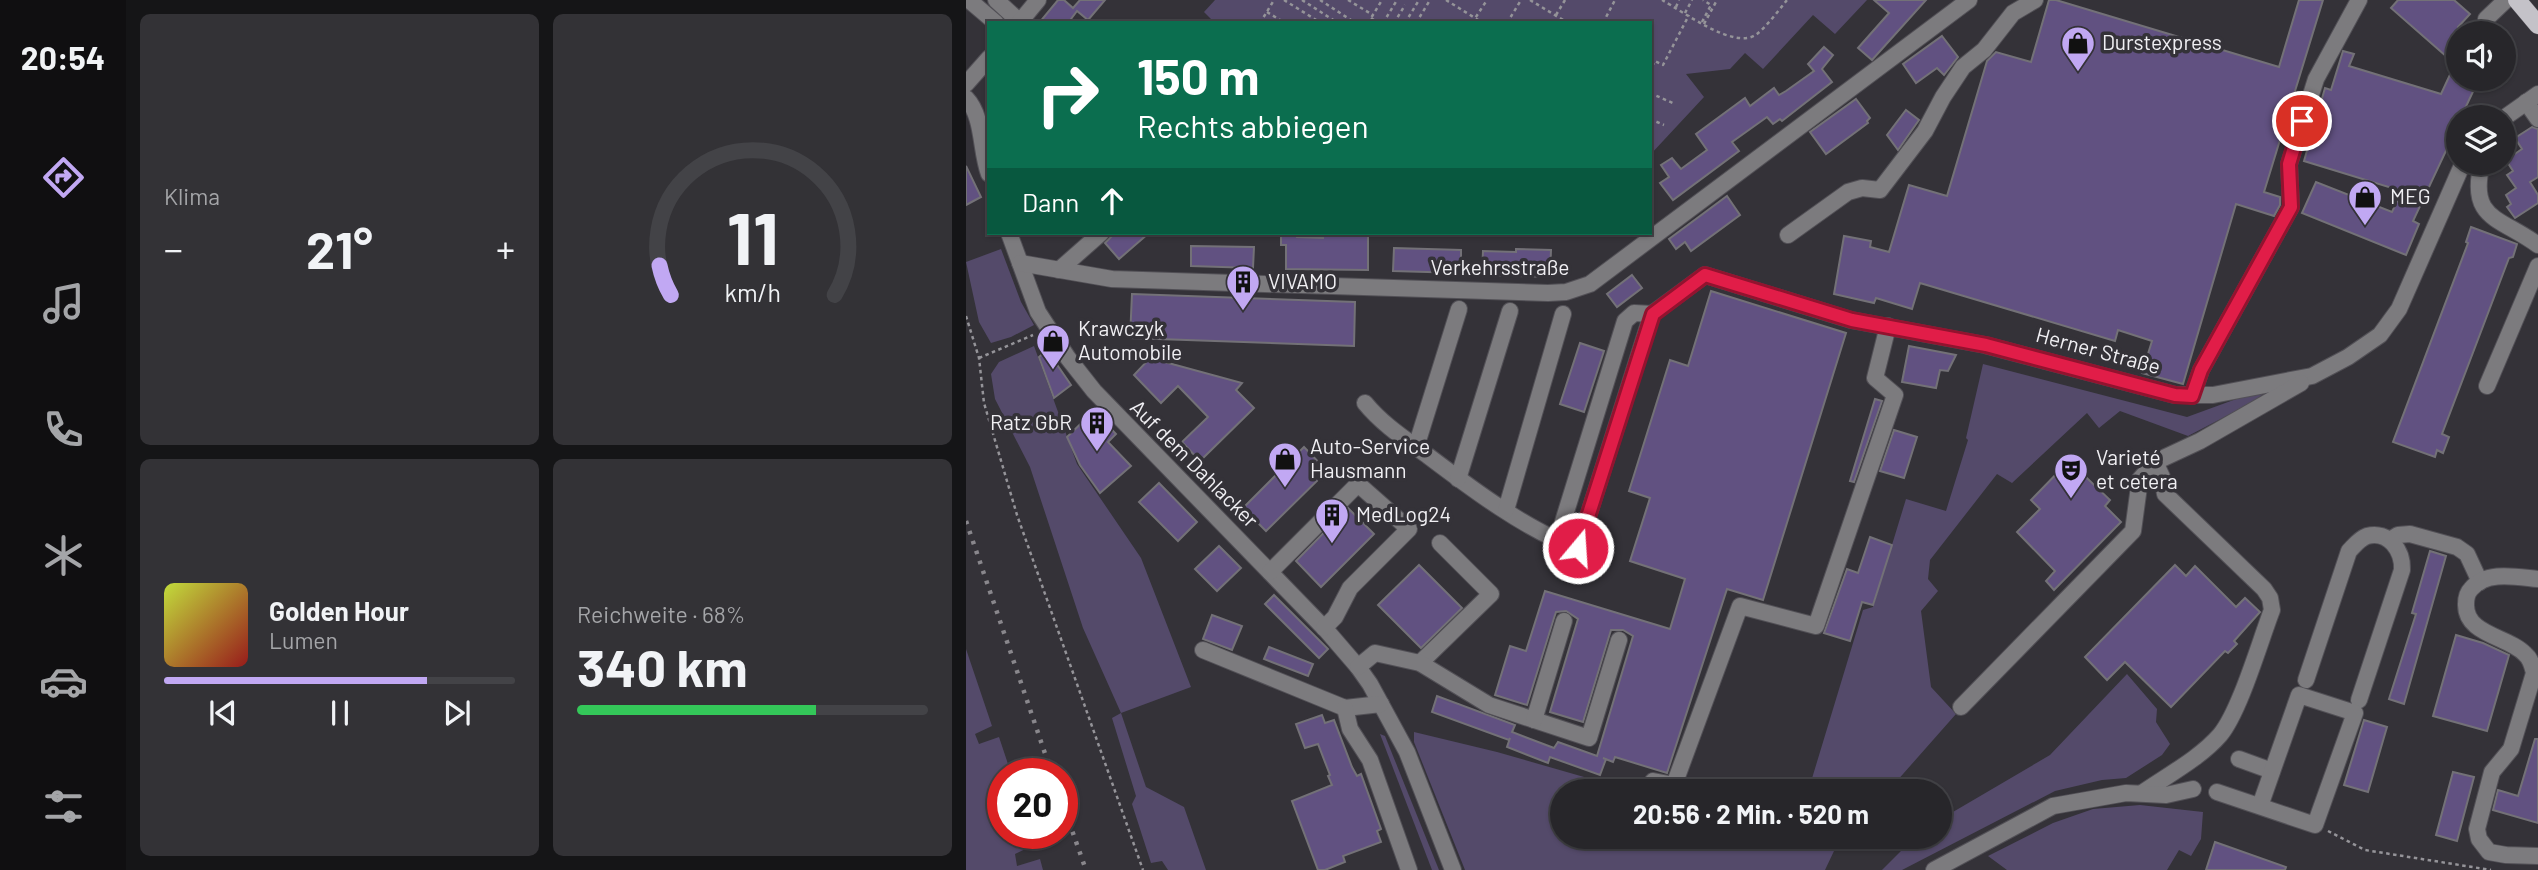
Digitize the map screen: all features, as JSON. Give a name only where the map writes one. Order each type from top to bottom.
[{"type":"main road","points":[[2517,0],[2538,25]]},
{"type":"street","points":[[969,0],[994,21]]},
{"type":"street","points":[[996,0],[1019,21]]},
{"type":"street","points":[[1021,21],[1038,0]]},
{"type":"street","name":"Verkehrsstraße","points":[[1020,263],[1112,279],[1548,293],[1579,289],[1590,284],[1969,0]]},
{"type":"street","points":[[1788,235],[1848,192],[1862,188],[1880,190],[1925,131],[1963,67],[1984,50],[2013,13],[2035,0]]},
{"type":"street","points":[[2192,396],[2201,370],[2291,207],[2289,164],[2316,79],[2359,0]]},
{"type":"street","points":[[2486,19],[2507,0]]},
{"type":"street","points":[[966,84],[987,60]]},
{"type":"street","points":[[966,98],[976,116],[987,168]]},
{"type":"street","points":[[2516,109],[2532,98],[2538,119]]},
{"type":"street","name":"Herner Straße","points":[[1653,314],[1705,275],[1852,320],[1986,345],[2175,395],[2192,396],[2312,376],[2370,344],[2390,322],[2399,309],[2458,175]]},
{"type":"street","points":[[2480,175],[2477,190],[2484,210],[2538,245]]},
{"type":"street","name":"Auf dem Dahlacker","points":[[1010,235],[1038,312],[1068,358],[1110,409],[1324,628],[1358,667],[1407,752],[1453,870]]},
{"type":"street","points":[[1059,270],[1099,235]]},
{"type":"street","points":[[2487,386],[2538,266]]},
{"type":"street","points":[[1416,447],[1459,309]]},
{"type":"street","points":[[1458,479],[1510,311]]},
{"type":"street","points":[[1365,403],[1378,419],[1458,479],[1557,541],[1578,548],[1653,314],[1634,313],[1625,321],[1557,541]]},
{"type":"street","points":[[1506,510],[1563,314]]},
{"type":"street","points":[[1676,779],[1740,607],[1816,626],[1895,395],[1875,378],[1888,326]]},
{"type":"street","points":[[1961,707],[2133,531],[2140,479],[2155,462],[2200,441],[2312,376]]},
{"type":"street","points":[[2142,793],[2222,733],[2243,689],[2272,610],[2270,598],[2264,589],[2165,494],[2162,477],[2155,462]]},
{"type":"street","points":[[1270,572],[1358,484],[1409,529],[1350,588],[1335,617],[1324,628]]},
{"type":"street","points":[[2390,540],[2398,535],[2410,534],[2457,547],[2467,554],[2480,582]]},
{"type":"street","points":[[2306,680],[2349,551],[2366,536],[2382,537],[2390,540],[2400,552],[2402,570],[2359,699]]},
{"type":"street","points":[[1420,663],[1491,594],[1440,542]]},
{"type":"street","points":[[2538,579],[2502,576],[2480,582],[2470,589],[2466,599],[2466,610],[2472,622],[2484,632],[2524,652],[2531,661],[2534,673],[2511,749],[2492,772],[2479,819],[2479,839],[2489,852],[2497,855],[2538,856]]},
{"type":"street","points":[[1534,720],[1563,621]]},
{"type":"street","points":[[1358,667],[1375,653],[1420,663],[1489,705],[1589,738],[1619,640]]},
{"type":"street","points":[[1203,650],[1345,708],[1381,704]]},
{"type":"street","points":[[2217,792],[2315,825],[2356,713],[2299,695],[2260,806]]},
{"type":"street","points":[[1345,708],[1350,729],[1370,760],[1409,870]]},
{"type":"street","points":[[2239,758],[2272,771]]},
{"type":"street","points":[[1934,870],[2053,806],[2092,797],[2142,793],[2166,795],[2193,789]]},
{"type":"path","points":[[1261,21],[1274,0]]},
{"type":"path","points":[[1284,0],[1318,21]]},
{"type":"path","points":[[1303,0],[1335,21]]},
{"type":"path","points":[[1320,0],[1351,20]]},
{"type":"path","points":[[1348,0],[1377,21]]},
{"type":"path","points":[[1369,21],[1382,0]]},
{"type":"path","points":[[1381,21],[1397,0]]},
{"type":"path","points":[[1406,21],[1419,0]]},
{"type":"path","points":[[1414,21],[1430,0]]},
{"type":"path","points":[[1446,0],[1480,21]]},
{"type":"path","points":[[1473,21],[1487,0]]},
{"type":"path","points":[[1508,21],[1521,0]]},
{"type":"path","points":[[1530,0],[1565,21]]},
{"type":"path","points":[[1556,16],[1564,2],[1557,0]]},
{"type":"path","points":[[1604,21],[1615,0]]},
{"type":"path","points":[[1662,0],[1740,40],[1756,35],[1787,0]]},
{"type":"path","points":[[1676,8],[1679,0]]},
{"type":"path","points":[[1652,65],[1655,61],[1663,65],[1692,0]]},
{"type":"path","points":[[1703,0],[1711,5],[1703,23]]},
{"type":"path","points":[[1703,23],[1717,0]]},
{"type":"path","points":[[1395,21],[1405,5]]},
{"type":"path","points":[[1267,12],[1282,21]]},
{"type":"path","points":[[1652,94],[1675,104]]},
{"type":"path","points":[[1652,119],[1664,125]]},
{"type":"path","points":[[966,316],[979,358],[984,404],[1017,514],[1143,870]]},
{"type":"path","points":[[979,358],[1048,328]]},
{"type":"path","points":[[2315,825],[2365,849],[2491,870]]},
{"type":"shaded area","points":[[1215,0],[1867,0],[1835,34],[1813,15],[1763,69],[1745,53],[1730,69],[1686,74],[1704,97],[1652,153],[1652,21],[1213,21],[1204,12]]},
{"type":"shaded area","points":[[1001,249],[1021,302],[1034,325],[1011,337],[991,343],[979,322],[966,262]]},
{"type":"shaded area","points":[[1034,346],[1077,464],[1141,558],[1191,687],[1121,713],[1083,628],[1030,467],[995,399],[991,374],[999,362]]},
{"type":"shaded area","points":[[1983,364],[2187,417],[2250,394],[2266,391],[2255,401],[2188,436],[2120,411],[2099,428],[2087,413],[2012,483],[1997,474],[1930,560],[1928,579],[1938,591],[1921,611],[1931,687],[1956,714],[1899,779],[1812,779],[1863,610],[1873,607],[1906,499],[1946,511],[1968,440],[1966,438]]},
{"type":"shaded area","points":[[966,649],[992,726],[975,734],[979,744],[999,737],[1006,758],[987,758],[987,849],[1026,849],[1015,854],[1017,866],[1040,859],[1043,870],[966,870]]},
{"type":"shaded area","points":[[2127,674],[2157,709],[2156,722],[2170,744],[2162,755],[2126,778],[2102,780],[2055,791],[1952,844],[1952,813],[2050,755]]},
{"type":"shaded area","points":[[1121,713],[1146,787],[1184,807],[1206,870],[1168,870],[1162,861],[1151,863],[1132,804],[1136,796],[1112,718]]},
{"type":"shaded area","points":[[1414,732],[1591,779],[1550,779],[1550,849],[1836,849],[1825,870],[1465,870],[1414,742]]},
{"type":"shaded area","points":[[1380,734],[1385,736],[1439,870],[1432,870]]},
{"type":"shaded area","points":[[2140,805],[2203,812],[2201,839],[2191,856],[2179,850],[2167,870],[2007,870],[1988,856],[2053,823],[2093,809]]},
{"type":"shaded area","points":[[1903,849],[1943,849],[1902,870],[1882,870]]},
{"type":"building","points":[[1058,0],[1064,0],[1073,8],[1080,0],[1105,0],[1088,20],[1077,11],[1070,21],[1041,21]]},
{"type":"building","points":[[1874,0],[1926,0],[1872,60],[1858,48],[1889,13]]},
{"type":"building","points":[[2049,0],[2279,67],[2299,0],[2323,0],[2264,192],[2280,197],[2280,205],[2274,216],[2236,204],[2183,384],[2142,373],[2152,341],[2118,330],[2115,341],[1920,283],[1912,309],[1876,298],[1874,303],[1834,294],[1844,236],[1871,241],[1870,247],[1889,252],[1909,185],[1947,196],[1987,61],[1996,52],[2031,62]]},
{"type":"building","points":[[2398,0],[2454,0],[2470,14],[2464,21],[2446,21],[2446,56],[2391,8]]},
{"type":"building","points":[[1942,36],[1958,57],[1944,75],[1937,68],[1916,83],[1903,64]]},
{"type":"building","points":[[1824,47],[1833,55],[1822,69],[1832,82],[1782,121],[1780,119],[1773,124],[1767,117],[1732,142],[1739,151],[1673,200],[1660,183],[1669,177],[1661,165],[1672,158],[1681,169],[1707,150],[1696,134],[1745,98],[1750,106],[1774,88],[1779,95],[1786,91],[1814,71],[1808,64]]},
{"type":"building","points":[[2343,51],[2354,54],[2349,66],[2441,94],[2446,83],[2446,91],[2473,91],[2467,105],[2446,105],[2446,151],[2413,221],[2419,224],[2406,255],[2302,213],[2316,182],[2392,212],[2402,191],[2304,161],[2325,88],[2331,90]]},
{"type":"building","points":[[1856,99],[1870,118],[1868,123],[1826,154],[1810,132]]},
{"type":"building","points":[[1906,110],[1919,120],[1898,150],[1887,135]]},
{"type":"building","points":[[2532,127],[2538,129],[2538,177],[2530,182],[2538,195],[2538,203],[2515,218],[2507,207],[2511,204],[2506,195],[2516,188],[2507,175],[2516,175],[2516,153],[2522,149],[2516,137]]},
{"type":"building","points":[[966,166],[981,197],[966,205]]},
{"type":"building","points":[[1727,196],[1740,215],[1691,251],[1685,242],[1676,249],[1669,239]]},
{"type":"building","points":[[2471,227],[2517,244],[2513,257],[2509,258],[2442,434],[2449,437],[2443,453],[2437,450],[2435,457],[2393,442],[2468,243],[2466,242]]},
{"type":"building","points":[[1113,235],[1147,235],[1119,259],[1105,243]]},
{"type":"building","points":[[1281,235],[1323,238],[1323,235],[1368,235],[1368,270],[1286,269],[1286,245],[1281,245]]},
{"type":"building","points":[[1191,246],[1254,247],[1253,268],[1191,266]]},
{"type":"building","points":[[1394,248],[1461,250],[1461,273],[1393,271]]},
{"type":"building","points":[[1516,249],[1551,250],[1550,277],[1482,275],[1483,251],[1516,252]]},
{"type":"building","points":[[1632,275],[1642,288],[1617,307],[1607,294]]},
{"type":"building","points":[[1711,291],[1846,333],[1763,600],[1727,589],[1667,773],[1615,757],[1613,762],[1606,759],[1600,775],[1550,757],[1548,763],[1507,747],[1510,738],[1509,740],[1432,712],[1437,696],[1515,725],[1512,732],[1554,748],[1558,742],[1597,756],[1633,636],[1623,630],[1611,630],[1583,722],[1550,712],[1578,619],[1566,611],[1556,612],[1527,705],[1495,695],[1510,646],[1526,651],[1545,591],[1670,629],[1685,579],[1630,561],[1650,498],[1629,491],[1670,360],[1688,366]]},
{"type":"building","name":"VIVAMO","points":[[1132,294],[1355,302],[1354,346],[1130,338]]},
{"type":"building","points":[[1580,343],[1604,351],[1584,412],[1560,404]]},
{"type":"building","points":[[1909,346],[1956,355],[1948,371],[1940,370],[1936,388],[1902,382]]},
{"type":"building","name":"Krawczyk Automobile","points":[[1047,350],[1071,385],[1054,398],[1039,357]]},
{"type":"building","points":[[1150,358],[1242,383],[1236,390],[1254,408],[1200,461],[1182,442],[1208,417],[1178,386],[1161,403],[1134,375]]},
{"type":"building","points":[[1875,399],[1882,401],[1854,482],[1850,481]]},
{"type":"building","name":"Ratz GbR","points":[[1094,411],[1116,434],[1108,442],[1131,466],[1100,493],[1080,465],[1067,437]]},
{"type":"building","points":[[1894,430],[1917,437],[1904,478],[1880,471]]},
{"type":"building","name":"Auto-Service Hausmann","points":[[1304,447],[1327,471],[1266,531],[1243,508]]},
{"type":"building","points":[[2069,461],[2110,500],[2105,506],[2121,522],[2054,590],[2046,581],[2055,571],[2017,532],[2040,509],[2031,500]]},
{"type":"building","points":[[1159,483],[1197,522],[1178,541],[1139,502]]},
{"type":"building","name":"MedLog24","points":[[1348,508],[1374,534],[1321,587],[1296,561]]},
{"type":"building","points":[[1870,537],[1892,545],[1873,605],[1862,602],[1850,641],[1824,633],[1847,569],[1858,573]]},
{"type":"building","points":[[1219,546],[1241,568],[1217,591],[1195,569]]},
{"type":"building","points":[[2430,551],[2446,556],[2404,704],[2389,699],[2416,614],[2412,613]]},
{"type":"building","points":[[1419,565],[1462,608],[1421,648],[1378,605]]},
{"type":"building","points":[[2175,565],[2186,576],[2195,566],[2236,607],[2245,598],[2260,612],[2234,641],[2237,644],[2228,653],[2225,651],[2171,707],[2125,662],[2107,680],[2085,657]]},
{"type":"building","points":[[1274,595],[1328,649],[1319,658],[1265,604]]},
{"type":"building","points":[[1212,615],[1242,626],[1232,650],[1203,639]]},
{"type":"building","points":[[2456,635],[2509,655],[2487,731],[2433,716]]},
{"type":"building","points":[[1269,647],[1313,664],[1308,676],[1264,659]]},
{"type":"building","points":[[1322,715],[1325,723],[1334,720],[1352,767],[1357,776],[1361,774],[1381,829],[1377,831],[1381,842],[1343,856],[1345,862],[1318,870],[1292,801],[1332,785],[1318,744],[1305,748],[1296,724]]},
{"type":"building","points":[[2364,720],[2387,727],[2368,792],[2344,785]]},
{"type":"building","points":[[2535,739],[2538,739],[2538,823],[2493,810],[2498,790],[2518,796]]},
{"type":"building","points":[[2453,772],[2474,777],[2457,841],[2436,835]]},
{"type":"building","points":[[2215,842],[2286,867],[2285,870],[2206,870]]},
{"type":"railway","points":[[966,521],[1047,758]]},
{"type":"railway","points":[[1078,847],[1086,870]]},
{"type":"place","name":"Durstexpress","points":[[2078,73]]},
{"type":"place","name":"MEG","points":[[2365,227]]},
{"type":"place","name":"VIVAMO","points":[[1243,312]]},
{"type":"place","name":"Krawczyk Automobile","points":[[1053,371]]},
{"type":"place","name":"Ratz GbR","points":[[1097,453]]},
{"type":"place","name":"Auto-Service Hausmann","points":[[1285,489]]},
{"type":"place","name":"Varieté et cetera","points":[[2071,500]]},
{"type":"place","name":"MedLog24","points":[[1332,545]]},
{"type":"route","points":[[1578,548],[1653,314],[1705,275],[1852,320],[1986,345],[2175,395],[2192,396],[2201,370],[2291,207],[2289,164],[2302,121]]}]
